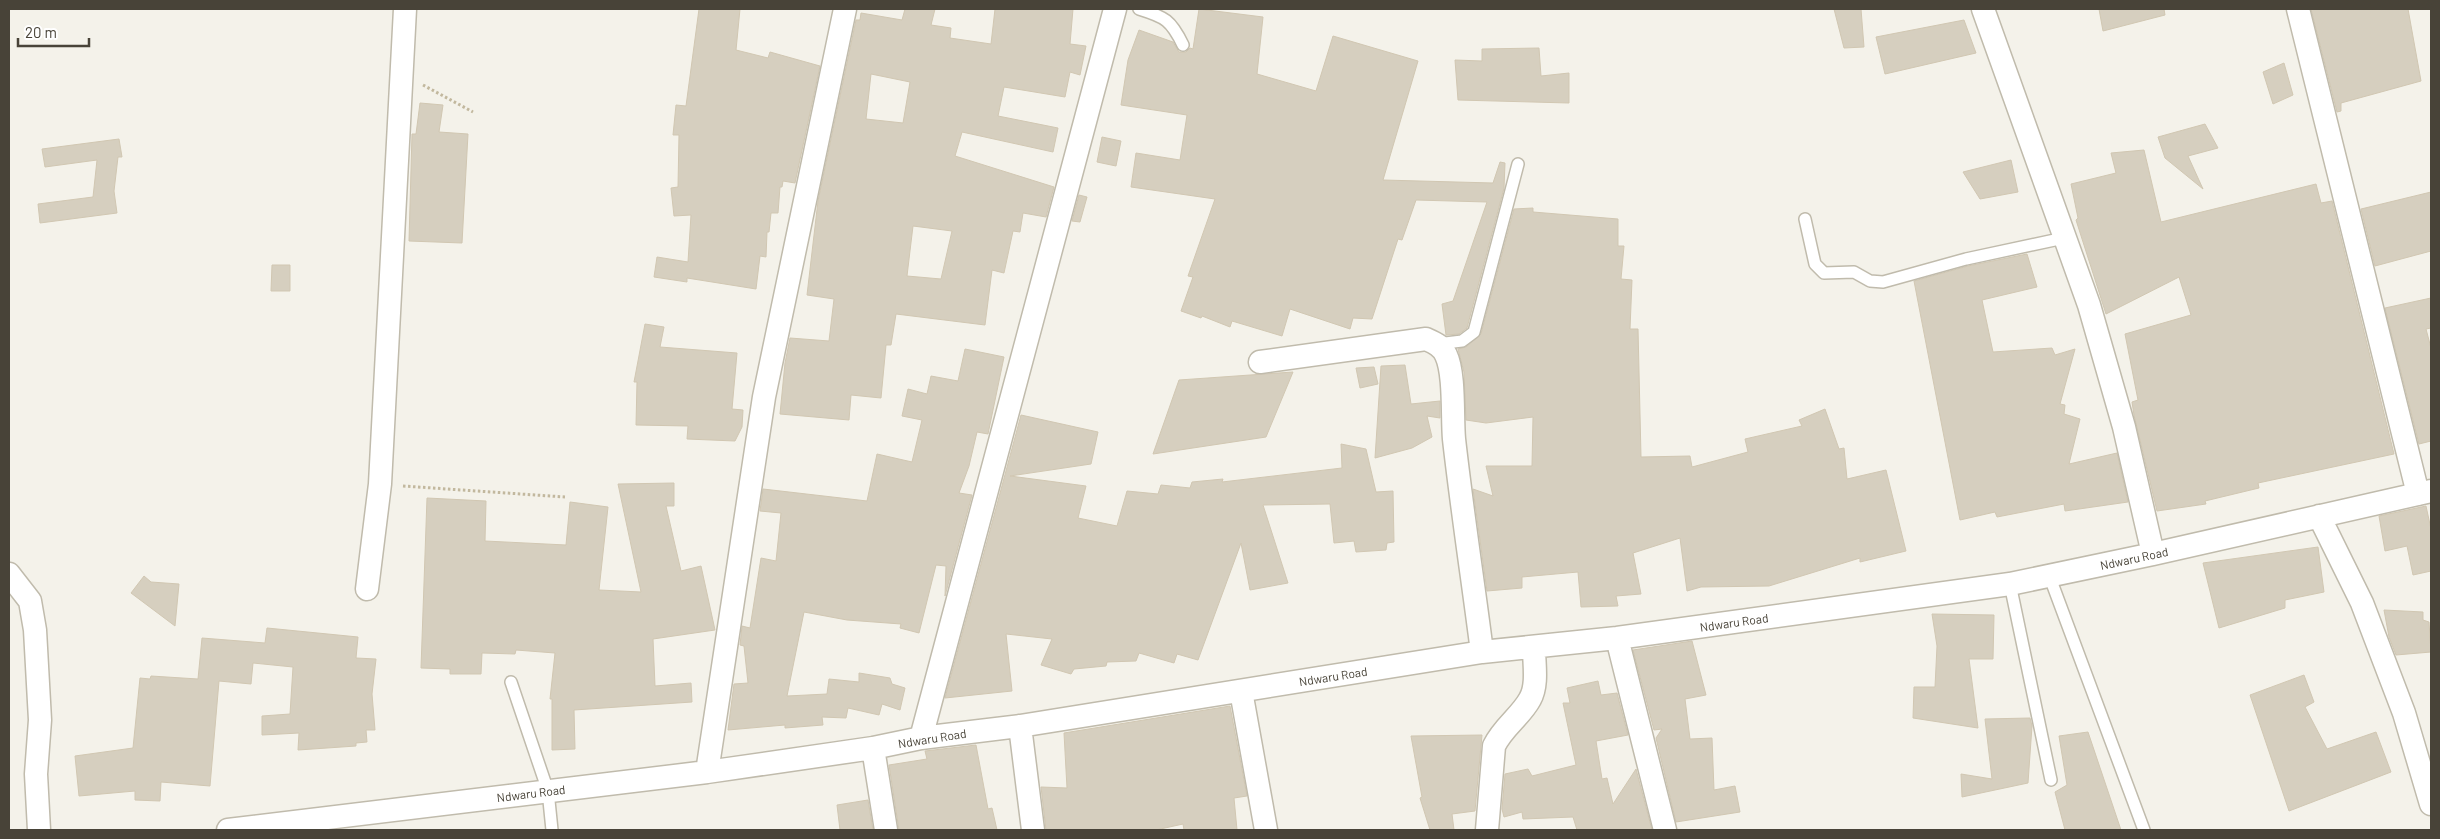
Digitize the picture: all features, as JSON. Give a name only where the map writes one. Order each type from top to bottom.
[{"type":"street","points":[[367,589],[380,484],[405,9]]},
{"type":"street","points":[[707,772],[764,397],[845,9]]},
{"type":"street","points":[[921,738],[1115,9]]},
{"type":"street","points":[[1983,9],[2064,238],[2090,304],[2116,398],[2153,554]]},
{"type":"street","points":[[2298,9],[2424,492]]},
{"type":"street","points":[[1260,362],[1426,340],[1437,344],[1447,356],[1454,439],[1482,652]]},
{"type":"street","name":"Ndwaru Road","points":[[228,830],[707,772],[873,748],[921,738],[1020,726],[1482,652],[1617,638],[2010,584],[2153,554],[2424,492]]},
{"type":"street","points":[[2319,516],[2362,603],[2404,714],[2431,804]]},
{"type":"street","points":[[9,575],[30,601],[35,630],[40,720],[36,774],[39,830]]},
{"type":"street","points":[[1617,638],[1666,830]]},
{"type":"street","points":[[1488,830],[1494,746],[1498,736],[1530,700],[1534,680],[1534,648]]},
{"type":"street","points":[[1242,691],[1266,830]]},
{"type":"street","points":[[1020,726],[1033,830]]},
{"type":"street","points":[[873,748],[886,830]]},
{"type":"lane","points":[[1139,9],[1162,16],[1170,22],[1182,45]]},
{"type":"lane","points":[[1437,344],[1462,341],[1474,332],[1518,164]]},
{"type":"lane","points":[[1805,219],[1815,264],[1820,270],[1830,274],[1854,272],[1870,281],[1883,282],[1966,259],[2064,238]]},
{"type":"lane","points":[[2049,575],[2144,830]]},
{"type":"lane","points":[[2010,584],[2052,780]]},
{"type":"lane","points":[[512,682],[548,791],[552,830]]},
{"type":"path","points":[[402,74],[473,112]]},
{"type":"path","points":[[380,484],[565,497]]},
{"type":"building","points":[[699,9],[740,9],[736,50],[768,58],[770,52],[820,66],[795,183],[783,181],[782,187],[780,187],[778,213],[771,213],[769,232],[767,232],[766,257],[760,256],[756,289],[687,278],[687,282],[654,277],[657,257],[688,262],[691,215],[674,216],[671,188],[678,187],[679,135],[673,135],[676,105],[686,106]]},
{"type":"building","points":[[905,9],[935,9],[931,25],[951,28],[950,38],[991,44],[995,9],[1073,9],[1070,44],[1086,46],[1080,75],[1070,72],[1065,97],[1004,87],[998,116],[1058,128],[1053,152],[962,132],[955,156],[1054,187],[1046,217],[1023,213],[1020,232],[1013,231],[1004,273],[992,270],[985,325],[896,314],[891,345],[886,345],[881,398],[851,395],[849,420],[780,414],[785,363],[790,338],[829,341],[834,299],[807,295],[818,201],[856,20],[860,20],[861,13],[902,20]],"holes":[[[871,74],[910,82],[903,123],[866,119]],[[913,226],[952,231],[941,279],[907,276]]]},
{"type":"building","points":[[1199,9],[1263,17],[1257,74],[1316,91],[1333,36],[1418,61],[1383,180],[1493,183],[1500,162],[1505,163],[1504,188],[1467,328],[1459,334],[1446,335],[1442,304],[1453,301],[1487,202],[1416,200],[1402,240],[1398,239],[1372,319],[1353,318],[1350,329],[1290,309],[1282,336],[1232,321],[1230,327],[1202,316],[1201,318],[1181,311],[1193,277],[1188,276],[1215,199],[1131,187],[1136,153],[1180,160],[1187,115],[1121,105],[1128,60],[1139,30],[1173,42],[1179,52],[1186,52],[1190,48],[1193,49]]},
{"type":"building","points":[[1834,9],[1861,9],[1864,47],[1844,48]]},
{"type":"building","points":[[2099,9],[2164,9],[2165,15],[2103,31]]},
{"type":"building","points":[[2311,9],[2408,9],[2421,81],[2341,103],[2341,111],[2337,112]]},
{"type":"building","points":[[1964,20],[1976,53],[1885,74],[1876,37]]},
{"type":"building","points":[[1539,48],[1541,76],[1569,73],[1569,103],[1458,100],[1455,60],[1482,61],[1482,49]]},
{"type":"building","points":[[2284,63],[2293,95],[2273,104],[2263,72]]},
{"type":"building","points":[[420,103],[443,105],[439,132],[468,134],[462,243],[409,241],[412,134],[416,134]]},
{"type":"building","points":[[2205,124],[2218,148],[2188,156],[2203,189],[2165,158],[2158,137]]},
{"type":"building","points":[[1102,137],[1121,141],[1116,166],[1097,162]]},
{"type":"building","points":[[119,139],[122,157],[118,157],[114,191],[117,213],[40,223],[38,204],[93,197],[97,160],[45,167],[42,149]]},
{"type":"building","points":[[2144,150],[2161,222],[2316,184],[2321,203],[2332,201],[2394,454],[2258,483],[2259,488],[2205,501],[2206,504],[2157,511],[2134,415],[2132,402],[2138,400],[2125,334],[2191,315],[2179,277],[2106,314],[2076,220],[2078,218],[2071,184],[2116,173],[2111,153]]},
{"type":"building","points":[[2011,160],[2018,192],[1980,199],[1963,172]]},
{"type":"building","points":[[2431,192],[2431,251],[2375,266],[2361,209]]},
{"type":"building","points":[[1079,195],[1087,197],[1080,222],[1072,221]]},
{"type":"building","points":[[1533,208],[1533,212],[1618,219],[1618,246],[1624,246],[1621,279],[1632,280],[1630,329],[1638,329],[1641,457],[1690,456],[1692,467],[1748,452],[1745,439],[1802,426],[1799,420],[1825,409],[1839,449],[1844,448],[1847,479],[1886,470],[1906,551],[1860,562],[1860,558],[1769,586],[1701,587],[1687,591],[1680,538],[1633,553],[1641,594],[1616,596],[1618,606],[1581,607],[1578,572],[1522,577],[1522,588],[1487,591],[1473,489],[1493,496],[1486,466],[1532,466],[1533,417],[1486,423],[1466,420],[1464,372],[1458,349],[1466,347],[1481,334],[1514,209]]},
{"type":"building","points":[[2027,254],[2037,287],[1982,300],[1993,352],[2052,348],[2055,355],[2075,349],[2060,404],[2065,405],[2064,414],[2080,419],[2069,464],[2117,453],[2128,502],[2065,511],[2064,504],[1997,517],[1995,512],[1960,520],[1914,281],[1968,266]]},
{"type":"building","points":[[272,265],[290,265],[290,291],[271,291]]},
{"type":"building","points":[[2431,298],[2431,328],[2426,329],[2431,348],[2431,441],[2419,444],[2385,308]]},
{"type":"building","points":[[645,324],[664,327],[660,347],[737,353],[732,409],[743,410],[742,427],[735,441],[687,439],[688,426],[636,425],[637,382],[634,382]]},
{"type":"building","points":[[965,349],[1004,357],[988,434],[977,432],[969,466],[959,493],[972,495],[945,596],[946,566],[936,565],[919,633],[900,628],[901,624],[847,620],[804,612],[787,696],[827,694],[829,679],[859,682],[859,673],[890,678],[892,684],[905,688],[900,710],[882,704],[879,715],[848,708],[846,718],[822,717],[823,725],[785,728],[785,725],[728,730],[734,684],[748,683],[744,646],[740,645],[742,626],[750,628],[761,558],[776,561],[781,513],[760,511],[763,489],[867,501],[877,454],[912,462],[922,420],[902,416],[908,389],[927,394],[931,376],[958,381]]},
{"type":"building","points":[[1405,365],[1411,404],[1440,401],[1440,418],[1427,416],[1432,437],[1412,448],[1375,458],[1381,366]]},
{"type":"building","points":[[1374,367],[1378,384],[1360,388],[1356,368]]},
{"type":"building","points":[[1293,372],[1266,437],[1153,454],[1179,380]]},
{"type":"building","points":[[1021,415],[1098,432],[1091,464],[1010,476],[1086,486],[1078,518],[1117,526],[1127,491],[1158,494],[1161,485],[1190,488],[1192,482],[1223,479],[1222,482],[1342,468],[1341,444],[1366,449],[1376,492],[1393,491],[1394,542],[1387,543],[1386,550],[1356,552],[1354,541],[1334,543],[1330,504],[1263,505],[1288,583],[1250,590],[1241,543],[1198,660],[1177,654],[1174,663],[1139,653],[1136,661],[1107,662],[1106,666],[1074,669],[1071,674],[1041,665],[1052,639],[1006,634],[1012,691],[945,698]]},
{"type":"building","points":[[674,483],[674,506],[666,506],[681,571],[701,566],[715,630],[653,639],[655,686],[691,683],[692,702],[574,710],[575,749],[552,750],[552,699],[550,699],[555,653],[516,650],[515,654],[482,653],[481,674],[450,674],[450,669],[421,668],[427,498],[486,501],[485,541],[566,545],[570,502],[608,507],[599,590],[641,592],[618,484]]},
{"type":"building","points":[[2426,506],[2431,529],[2431,571],[2413,575],[2407,546],[2385,551],[2379,516]]},
{"type":"building","points":[[2318,547],[2324,592],[2285,600],[2285,608],[2219,628],[2203,563]]},
{"type":"building","points":[[144,576],[151,582],[179,584],[175,626],[131,593]]},
{"type":"building","points":[[2384,610],[2423,612],[2423,620],[2429,622],[2431,652],[2396,655],[2389,637]]},
{"type":"building","points":[[1932,614],[1994,615],[1993,659],[1969,659],[1978,728],[1913,718],[1914,687],[1935,687],[1937,646]]},
{"type":"building","points":[[267,628],[358,637],[356,658],[376,659],[372,694],[375,730],[366,730],[367,742],[356,743],[356,746],[298,750],[299,733],[262,735],[262,716],[290,714],[293,667],[253,663],[251,684],[219,681],[210,786],[161,782],[160,801],[135,800],[135,791],[79,796],[75,756],[133,748],[140,678],[150,679],[151,676],[198,679],[202,638],[265,643]]},
{"type":"building","points":[[1692,641],[1706,695],[1685,699],[1690,739],[1712,738],[1714,790],[1735,786],[1740,812],[1676,822],[1656,738],[1662,729],[1654,730],[1633,650]]},
{"type":"building","points":[[2304,675],[2314,702],[2305,707],[2327,749],[2376,732],[2391,772],[2289,811],[2250,695]]},
{"type":"building","points":[[1598,681],[1601,695],[1617,693],[1628,735],[1596,741],[1602,779],[1607,778],[1613,804],[1636,769],[1652,830],[1577,830],[1573,817],[1523,819],[1522,812],[1504,817],[1502,809],[1505,774],[1528,769],[1532,776],[1576,765],[1563,703],[1570,703],[1567,688]]},
{"type":"building","points":[[1230,706],[1247,796],[1234,798],[1237,830],[1184,830],[1183,824],[1156,830],[1046,830],[1041,787],[1067,788],[1064,733]]},
{"type":"building","points":[[2030,718],[2032,726],[2028,783],[1962,797],[1961,774],[1992,779],[1985,719]]},
{"type":"building","points":[[2088,732],[2121,830],[2065,830],[2055,792],[2067,785],[2059,736]]},
{"type":"building","points":[[1482,735],[1475,811],[1452,814],[1454,830],[1430,830],[1420,798],[1422,797],[1411,736]]},
{"type":"building","points":[[976,745],[988,809],[992,808],[997,830],[899,830],[889,765],[927,759],[925,751]]},
{"type":"building","points":[[868,800],[873,830],[840,830],[837,805]]}]
